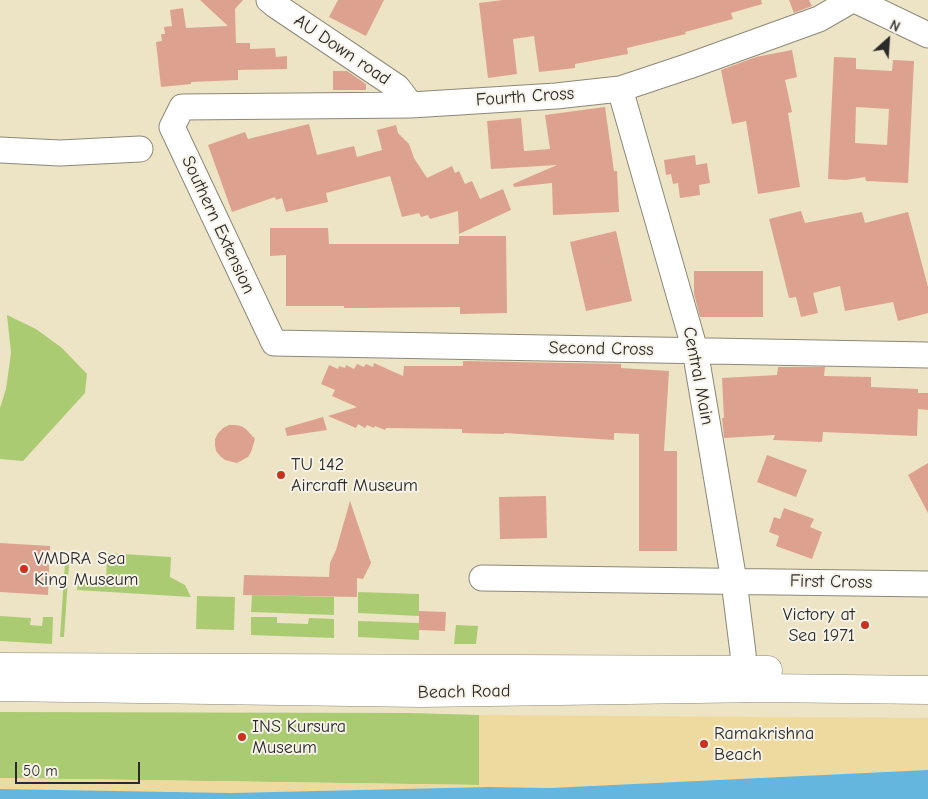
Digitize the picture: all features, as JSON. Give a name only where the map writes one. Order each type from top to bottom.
[{"type":"main road","name":"Beach Road","points":[[0,667],[744,679],[928,690]]},
{"type":"main road","name":"Beach Road","points":[[0,687],[421,693],[928,671]]},
{"type":"street","name":"AU Down road","points":[[270,0],[397,87],[411,105]]},
{"type":"street","name":"Fourth Cross","points":[[182,107],[411,105],[556,96],[620,89],[819,19],[853,0]]},
{"type":"street","points":[[853,0],[928,35]]},
{"type":"street","name":"Central Main","points":[[620,89],[695,350],[734,581],[743,653],[744,679]]},
{"type":"street","name":"Southern Extension","points":[[182,107],[172,127],[274,343]]},
{"type":"street","points":[[0,150],[60,153],[140,149]]},
{"type":"street","name":"Second Cross","points":[[274,343],[928,355]]},
{"type":"street","name":"First Cross","points":[[482,578],[928,584]]},
{"type":"green space","points":[[7,315],[36,329],[62,348],[87,374],[85,393],[23,461],[0,459],[0,408],[6,389],[11,353]]},
{"type":"green space","points":[[107,553],[171,557],[170,577],[185,585],[191,597],[77,590],[78,582],[106,584]]},
{"type":"green space","points":[[65,563],[69,564],[64,637],[60,637]]},
{"type":"green space","points":[[358,592],[419,594],[419,616],[358,613]]},
{"type":"green space","points":[[252,595],[334,597],[334,615],[251,612]]},
{"type":"green space","points":[[197,596],[235,597],[234,630],[196,629]]},
{"type":"green space","points":[[0,616],[31,618],[30,625],[42,626],[43,617],[53,617],[52,644],[0,641]]},
{"type":"green space","points":[[251,617],[277,617],[277,623],[308,624],[309,618],[334,619],[334,638],[251,635]]},
{"type":"green space","points":[[358,621],[419,623],[419,640],[358,637]]},
{"type":"green space","points":[[456,625],[478,626],[476,644],[454,644]]},
{"type":"green space","points":[[0,712],[411,713],[479,715],[479,785],[0,778]]},
{"type":"sand","name":"Ramakrishna Beach","points":[[479,715],[928,718],[928,770],[550,788],[488,787],[231,793],[0,789],[0,778],[479,785]]},
{"type":"water","points":[[928,770],[928,799],[0,799],[0,789],[231,793],[488,787],[550,788]]},
{"type":"building","points":[[200,0],[243,0],[235,9],[236,43],[250,43],[250,49],[275,48],[276,57],[287,56],[287,69],[238,70],[238,80],[191,82],[191,84],[161,87],[156,42],[162,41],[161,34],[165,34],[164,27],[172,26],[170,10],[183,8],[186,28],[228,26]]},
{"type":"building","points":[[338,0],[384,0],[366,36],[329,17]]},
{"type":"building","points":[[503,0],[761,0],[762,4],[731,13],[733,19],[685,32],[686,34],[627,48],[628,54],[575,64],[575,68],[539,72],[534,36],[513,39],[517,74],[488,78],[479,3]]},
{"type":"building","points":[[789,0],[809,0],[812,6],[794,13]]},
{"type":"building","points":[[792,50],[797,77],[785,80],[792,112],[788,113],[800,187],[758,194],[746,121],[732,124],[721,70],[756,57]]},
{"type":"building","points":[[834,57],[856,58],[856,69],[892,71],[893,60],[914,61],[908,183],[866,181],[865,177],[846,180],[828,179]],"holes":[[[856,107],[889,109],[887,145],[855,143]]]},
{"type":"building","points":[[333,71],[347,71],[366,84],[366,90],[333,90]]},
{"type":"building","points":[[605,107],[614,171],[617,171],[619,212],[553,215],[552,183],[514,187],[513,184],[557,165],[491,169],[487,121],[521,118],[524,151],[550,149],[545,115]]},
{"type":"building","points":[[309,124],[317,155],[354,146],[357,157],[382,150],[377,130],[396,125],[398,133],[409,144],[414,158],[427,178],[452,166],[455,173],[459,171],[465,184],[472,181],[480,199],[503,189],[511,210],[459,234],[458,211],[430,219],[428,215],[421,217],[419,213],[402,217],[390,176],[326,193],[328,202],[286,212],[282,198],[276,200],[275,197],[232,212],[208,145],[245,132],[248,139]]},
{"type":"building","points":[[695,155],[696,165],[707,163],[710,183],[699,185],[700,195],[680,198],[678,183],[673,184],[671,174],[666,175],[664,160]]},
{"type":"building","points":[[801,211],[805,223],[862,212],[865,223],[908,212],[928,287],[928,313],[898,321],[893,302],[845,311],[840,286],[813,293],[818,313],[801,317],[796,297],[789,298],[769,219]]},
{"type":"building","points":[[270,228],[328,228],[329,244],[459,244],[459,236],[506,236],[507,313],[460,314],[460,307],[344,308],[344,306],[286,306],[286,255],[270,256]]},
{"type":"building","points":[[616,231],[632,301],[586,311],[570,242]]},
{"type":"building","points":[[694,271],[763,271],[763,317],[700,317],[694,294]]},
{"type":"building","points":[[463,361],[621,364],[621,368],[669,371],[664,451],[677,451],[677,551],[639,551],[639,434],[614,433],[614,440],[504,433],[462,433],[462,429],[386,428],[385,430],[367,425],[365,428],[358,424],[356,428],[328,416],[357,407],[332,396],[335,390],[321,384],[329,365],[338,369],[339,366],[345,368],[346,365],[354,369],[357,364],[364,367],[366,364],[373,367],[374,363],[403,376],[404,366],[463,366]]},
{"type":"building","points":[[778,367],[825,367],[824,376],[871,377],[871,387],[918,389],[918,393],[928,393],[928,410],[918,409],[917,436],[823,432],[822,442],[773,440],[775,435],[724,438],[722,378],[777,375]]},
{"type":"building","points":[[323,417],[327,430],[287,436],[285,428]]},
{"type":"building","points":[[229,425],[241,426],[255,439],[248,457],[237,463],[225,460],[216,451],[215,439],[218,433]]},
{"type":"building","points":[[767,455],[807,470],[796,497],[757,482]]},
{"type":"building","points":[[928,463],[928,513],[908,475]]},
{"type":"building","points":[[546,496],[547,538],[500,539],[499,497]]},
{"type":"building","points":[[350,501],[371,563],[363,579],[357,578],[357,597],[243,595],[244,575],[329,577],[330,563],[336,550]]},
{"type":"building","points":[[784,508],[814,519],[810,527],[822,532],[812,559],[776,546],[779,536],[769,532],[774,517],[780,519]]},
{"type":"building","name":"VMDRA Sea King Museum","points":[[0,543],[50,546],[48,595],[0,592]]},
{"type":"building","points":[[419,611],[446,612],[445,631],[419,630]]},
{"type":"place","name":"TU 142 Aircraft Museum","points":[[281,475]]},
{"type":"place","name":"VMDRA Sea King Museum","points":[[24,569]]},
{"type":"place","name":"Victory at Sea 1971","points":[[865,625]]},
{"type":"place","name":"INS Kursura Museum","points":[[242,737]]},
{"type":"place","name":"Ramakrishna Beach","points":[[704,744]]}]
